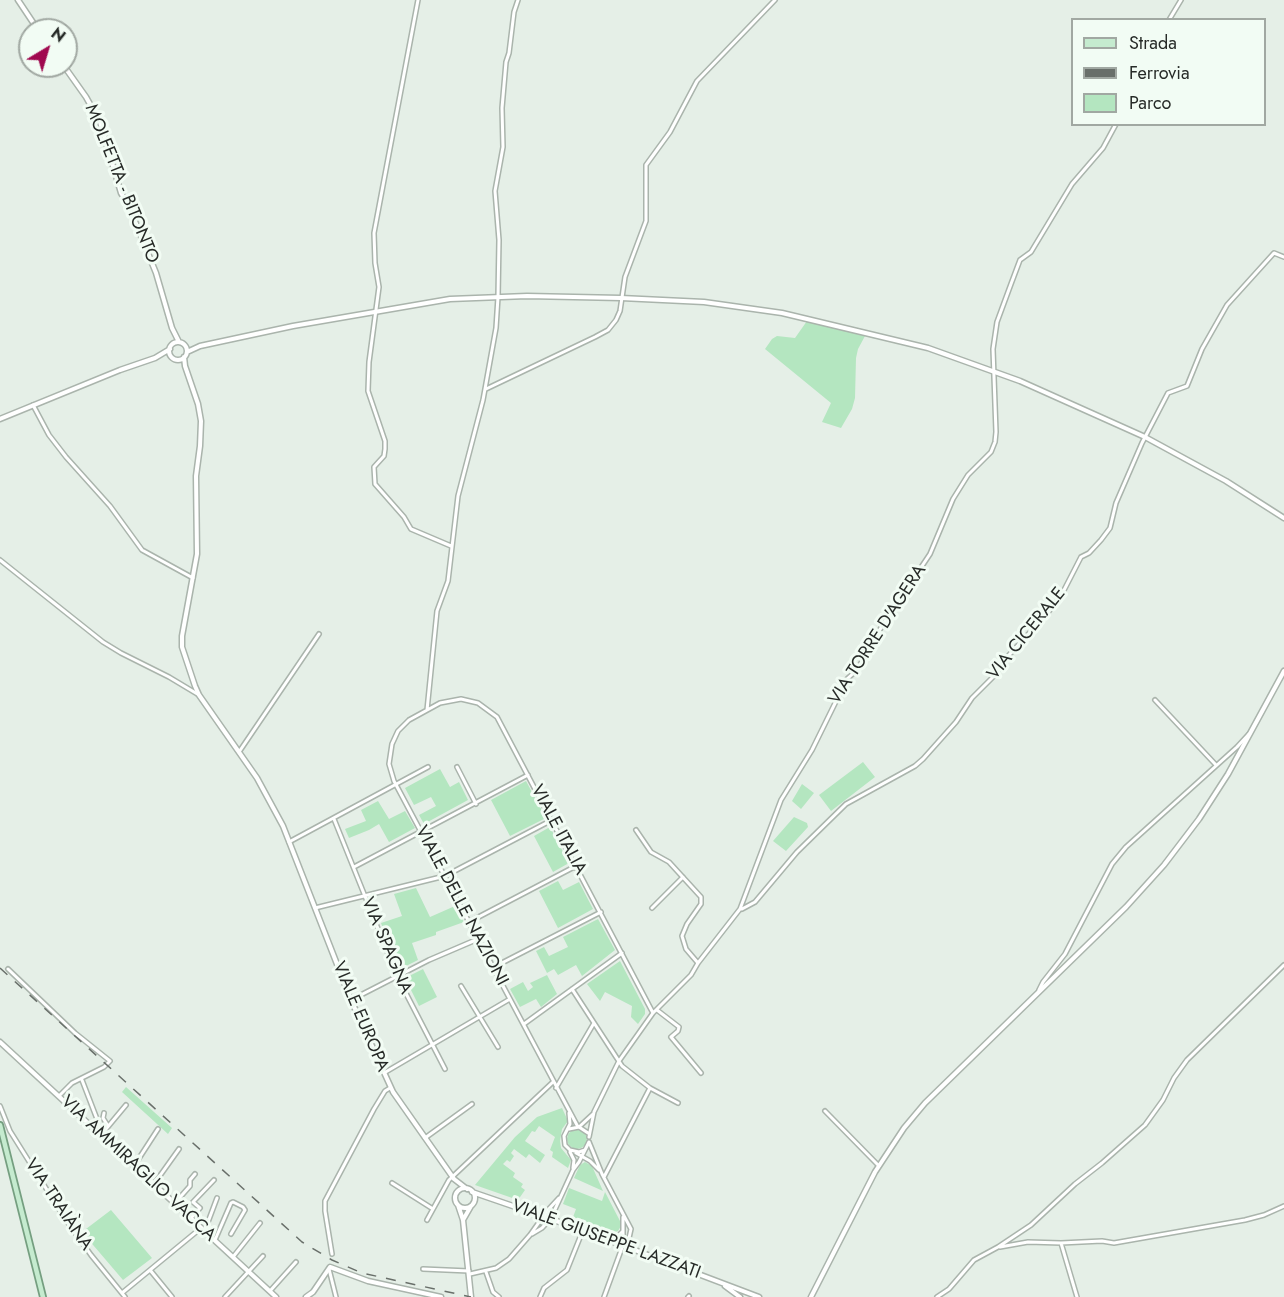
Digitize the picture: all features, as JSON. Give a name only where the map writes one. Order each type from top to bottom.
[{"type":"main road","points":[[18,0],[30,18]]},
{"type":"main road","name":"MOLFETTA - BITONTO","points":[[73,78],[100,122],[121,193],[128,204],[156,273],[172,328],[179,342]]},
{"type":"main road","points":[[199,695],[182,647],[183,625],[197,554],[196,486],[201,421],[184,357],[187,351],[200,346],[293,326],[450,299],[621,298],[704,302],[782,313],[928,348],[993,370],[1145,437],[1226,482],[1284,518]]},
{"type":"main road","points":[[0,419],[155,358],[170,349],[173,344],[172,328]]},
{"type":"main road","points":[[173,344],[179,342],[185,346],[200,346]]},
{"type":"main road","points":[[185,346],[187,351]]},
{"type":"main road","points":[[170,349],[188,377]]},
{"type":"main road","points":[[155,358],[184,357]]},
{"type":"main road","points":[[811,1297],[879,1166],[914,1116],[1126,907],[1164,865],[1211,801],[1284,671]]},
{"type":"main road","name":"VIALE EUROPA","points":[[199,695],[262,786],[283,826],[351,1000],[390,1088],[454,1178],[467,1189]]},
{"type":"main road","name":"VIA AMMIRAGLIO VACCA","points":[[0,1042],[276,1297]]},
{"type":"main road","points":[[0,1125],[43,1297]]},
{"type":"main road","points":[[454,1178],[455,1196],[463,1220],[471,1297]]},
{"type":"main road","points":[[455,1196],[461,1189],[467,1189],[474,1197],[463,1220]]},
{"type":"main road","name":"VIALE GIUSEPPE LAZZATI","points":[[472,1192],[551,1218],[717,1281],[748,1296],[759,1297]]},
{"type":"main road","points":[[458,1205],[463,1208],[487,1196]]},
{"type":"main road","points":[[306,1297],[313,1292],[328,1268],[335,1268],[375,1283],[441,1297]]},
{"type":"main road","points":[[717,1281],[740,1297]]},
{"type":"street","points":[[417,0],[374,233],[379,287],[369,362],[368,398],[385,449],[384,456],[374,467],[375,484],[404,517],[411,529],[451,546]]},
{"type":"street","points":[[427,710],[437,611],[448,581],[458,496],[485,390],[498,297],[499,240],[495,186],[503,150],[502,108],[506,62],[518,0]]},
{"type":"street","points":[[485,390],[608,330],[616,320],[625,277],[646,221],[646,165],[670,132],[697,81],[775,0]]},
{"type":"street","points":[[1170,18],[1181,0]]},
{"type":"street","name":"VIA TORRE D'AGERA","points":[[594,1112],[619,1062],[655,1011],[691,975],[740,909],[781,800],[812,750],[847,679],[857,670],[882,626],[930,554],[953,499],[968,475],[991,452],[995,442],[993,370],[997,322],[1020,260],[1031,252],[1072,184],[1103,148],[1115,126]]},
{"type":"street","name":"VIA CICERALE","points":[[740,909],[755,902],[797,852],[846,804],[915,766],[956,722],[972,698],[1046,615],[1061,596],[1081,557],[1089,553],[1110,528],[1116,503],[1145,437],[1168,393],[1187,386],[1202,350],[1227,305],[1275,253],[1284,256]]},
{"type":"street","points":[[33,405],[49,435],[110,506],[142,550],[193,578]]},
{"type":"street","points":[[0,560],[103,642],[199,695]]},
{"type":"street","points":[[239,752],[320,634]]},
{"type":"street","name":"VIALE ITALIA","points":[[427,710],[445,702],[461,699],[475,701],[486,707],[500,721],[655,1011]]},
{"type":"street","points":[[1155,700],[1216,765]]},
{"type":"street","name":"VIALE DELLE NAZIONI","points":[[427,710],[409,720],[394,737],[389,764],[396,785],[556,1088],[579,1127]]},
{"type":"street","points":[[1038,993],[1043,982],[1065,954],[1112,864],[1133,840],[1237,747],[1252,730]]},
{"type":"street","points":[[289,842],[428,767]]},
{"type":"street","points":[[458,767],[476,804]]},
{"type":"street","points":[[354,867],[528,775]]},
{"type":"street","name":"VIA SPAGNA","points":[[334,819],[397,976],[445,1069]]},
{"type":"street","points":[[315,908],[445,876],[552,820]]},
{"type":"street","points":[[636,830],[651,852],[669,862],[702,900],[682,936],[686,949],[698,963]]},
{"type":"street","points":[[469,922],[576,866]]},
{"type":"street","points":[[652,908],[683,877]]},
{"type":"street","points":[[494,967],[601,912]]},
{"type":"street","points":[[351,1000],[429,960],[478,939]]},
{"type":"street","points":[[524,1025],[622,953]]},
{"type":"street","points":[[937,1297],[949,1289],[974,1260],[1031,1225],[1075,1184],[1145,1125],[1187,1060],[1284,965]]},
{"type":"street","points":[[8,969],[75,1033],[110,1061],[104,1067],[72,1083],[59,1096]]},
{"type":"street","points":[[461,986],[498,1047]]},
{"type":"street","points":[[572,989],[626,1070],[650,1088],[678,1103]]},
{"type":"street","points":[[384,1073],[432,1047],[510,999]]},
{"type":"street","points":[[655,1011],[679,1027],[671,1037],[701,1073]]},
{"type":"street","points":[[556,1088],[594,1023]]},
{"type":"street","points":[[82,1080],[97,1119],[95,1129]]},
{"type":"street","points":[[427,1220],[454,1178],[553,1082]]},
{"type":"street","points":[[332,1254],[325,1202],[374,1109],[385,1091],[390,1088]]},
{"type":"street","points":[[603,1176],[650,1088]]},
{"type":"street","points":[[425,1138],[472,1104]]},
{"type":"street","points":[[101,1135],[126,1105]]},
{"type":"street","name":"VIA TRAIÀNA","points":[[0,1106],[10,1131],[64,1217],[125,1297]]},
{"type":"street","points":[[569,1110],[570,1124],[564,1137],[565,1145],[593,1163],[603,1176]]},
{"type":"street","points":[[825,1111],[879,1166]]},
{"type":"street","points":[[569,1129],[579,1127],[594,1112]]},
{"type":"street","points":[[594,1112],[590,1142],[603,1176],[631,1229],[604,1297]]},
{"type":"street","points":[[104,1113],[103,1118],[108,1126]]},
{"type":"street","points":[[579,1127],[586,1130],[590,1137]]},
{"type":"street","points":[[134,1166],[158,1129]]},
{"type":"street","points":[[530,1235],[542,1228],[551,1218],[573,1170],[590,1142]]},
{"type":"street","points":[[154,1184],[179,1149]]},
{"type":"street","points":[[570,1150],[579,1152],[585,1150]]},
{"type":"street","points":[[570,1150],[574,1160],[573,1170]]},
{"type":"street","points":[[175,1203],[190,1186],[190,1180],[195,1174]]},
{"type":"street","points":[[191,1218],[200,1208],[193,1202],[214,1180]]},
{"type":"street","points":[[392,1183],[433,1209]]},
{"type":"street","points":[[122,1293],[203,1230],[217,1198]]},
{"type":"street","points":[[423,1269],[486,1272],[496,1268],[509,1259],[559,1198]]},
{"type":"street","points":[[215,1240],[233,1202],[245,1210],[231,1234]]},
{"type":"street","points":[[998,1247],[1028,1242],[1061,1243],[1102,1240],[1114,1243],[1221,1225],[1264,1215],[1284,1206]]},
{"type":"street","points":[[623,1215],[625,1246]]},
{"type":"street","points":[[233,1257],[260,1223]]},
{"type":"street","points":[[540,1297],[544,1288],[567,1270],[582,1230]]},
{"type":"street","points":[[608,1240],[623,1231]]},
{"type":"street","points":[[1061,1243],[1077,1297]]},
{"type":"street","points":[[225,1297],[263,1256]]},
{"type":"street","points":[[270,1291],[296,1262]]},
{"type":"street","points":[[328,1268],[336,1297]]},
{"type":"street","points":[[150,1270],[172,1297]]},
{"type":"street","points":[[486,1272],[493,1292],[499,1297]]},
{"type":"green space","points":[[807,321],[861,333],[865,336],[856,358],[855,398],[852,409],[841,428],[822,422],[831,403],[765,349],[777,336],[795,338]]},
{"type":"green space","points":[[863,762],[875,777],[831,811],[819,795]]},
{"type":"green space","points":[[440,769],[450,787],[459,782],[468,800],[424,824],[419,815],[436,806],[431,797],[414,805],[405,788]]},
{"type":"green space","points":[[526,781],[546,818],[510,836],[491,800]]},
{"type":"green space","points":[[802,784],[814,793],[801,809],[792,801]]},
{"type":"green space","points":[[378,801],[389,819],[405,811],[415,828],[389,842],[379,824],[349,838],[345,829],[366,821],[361,810]]},
{"type":"green space","points":[[794,817],[807,823],[808,827],[786,851],[773,841]]},
{"type":"green space","points":[[550,827],[569,863],[553,872],[534,836]]},
{"type":"green space","points":[[558,881],[563,890],[579,882],[593,909],[558,928],[539,891]]},
{"type":"green space","points":[[416,888],[430,917],[455,906],[464,922],[412,943],[418,960],[398,970],[381,923],[402,916],[394,894]]},
{"type":"green space","points":[[598,919],[615,950],[582,976],[576,965],[558,975],[554,969],[547,973],[536,951],[544,947],[549,956],[568,947],[563,937]]},
{"type":"green space","points":[[620,961],[645,1009],[645,1014],[638,1024],[631,1017],[632,1006],[605,992],[600,1001],[587,984]]},
{"type":"green space","points":[[423,969],[437,997],[419,1006],[405,978]]},
{"type":"green space","points":[[547,975],[557,994],[541,1007],[536,999],[520,1007],[510,989],[523,982],[528,991],[533,987],[530,983]]},
{"type":"green space","points":[[126,1087],[172,1128],[168,1134],[122,1092]]},
{"type":"green space","points":[[562,1108],[568,1121],[562,1129],[560,1141],[561,1148],[571,1160],[568,1168],[552,1157],[553,1152],[550,1150],[555,1137],[539,1126],[525,1141],[545,1155],[540,1163],[529,1154],[526,1158],[514,1149],[511,1153],[514,1156],[510,1162],[507,1160],[503,1164],[515,1173],[513,1177],[523,1184],[521,1187],[525,1190],[518,1200],[475,1185],[515,1137],[537,1117]]},
{"type":"green space","points":[[577,1129],[584,1132],[587,1139],[584,1146],[577,1149],[570,1146],[567,1139],[570,1132]]},
{"type":"green space","points":[[585,1162],[592,1166],[603,1191],[574,1178],[580,1165]]},
{"type":"green space","points":[[569,1188],[602,1201],[605,1192],[620,1221],[621,1226],[618,1231],[611,1234],[572,1220],[576,1209],[563,1204]]},
{"type":"green space","points":[[111,1210],[152,1258],[123,1280],[82,1232]]},
{"type":"railway","points":[[0,968],[302,1242],[332,1260],[362,1273],[471,1297]]}]
